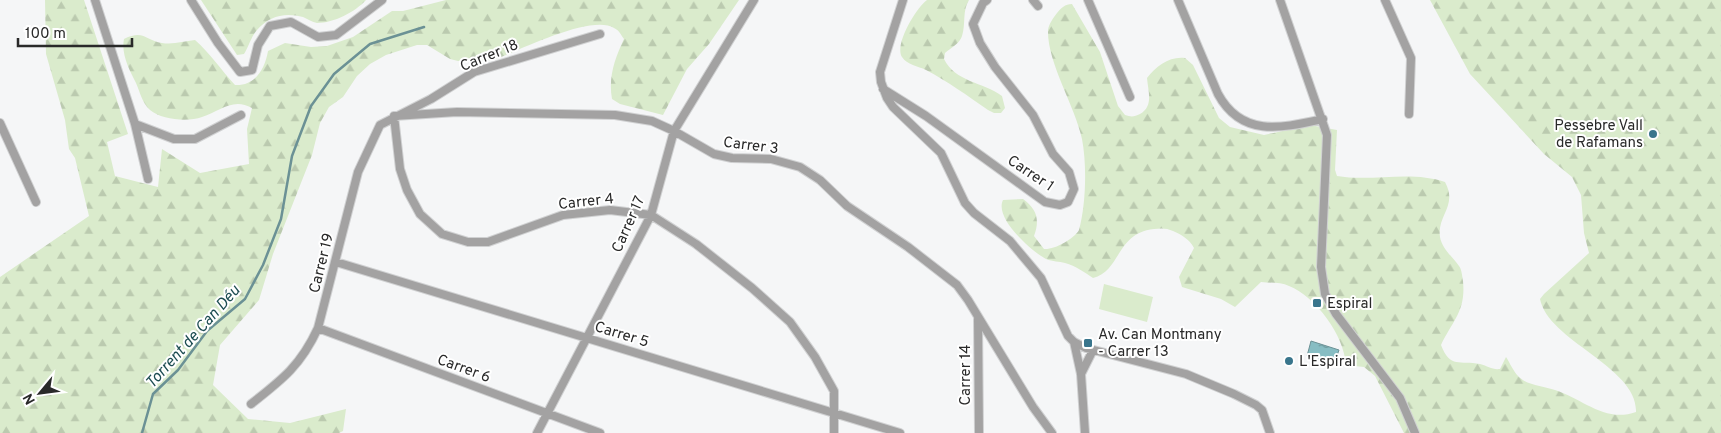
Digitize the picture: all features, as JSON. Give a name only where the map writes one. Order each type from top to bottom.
[{"type":"street","points":[[95,0],[136,124],[148,179]]},
{"type":"street","points":[[191,0],[218,44],[240,72],[252,70],[258,45],[270,26],[291,22],[318,37],[336,35],[382,0]]},
{"type":"street","name":"Carrer 17","points":[[537,433],[651,215],[674,131],[754,0]]},
{"type":"street","points":[[903,0],[880,72],[883,89],[893,107],[941,152],[965,203],[974,213],[1010,240],[1041,278],[1064,328],[1074,342],[1081,374],[1085,433]]},
{"type":"street","name":"Carrer 1","points":[[883,89],[926,116],[1046,202],[1060,205],[1068,202],[1074,189],[1069,172],[1053,154],[1033,115],[980,43],[973,24],[983,3],[987,0]]},
{"type":"street","points":[[1088,0],[1130,97]]},
{"type":"street","points":[[1178,0],[1218,94],[1224,105],[1233,113],[1252,124],[1263,127],[1292,125],[1323,118]]},
{"type":"street","points":[[1280,0],[1323,118],[1327,136],[1328,154],[1321,268],[1323,286],[1336,314],[1400,398],[1415,433]]},
{"type":"street","points":[[1385,0],[1410,58],[1409,114]]},
{"type":"street","name":"Carrer 18","points":[[394,116],[431,99],[474,72],[600,34]]},
{"type":"street","name":"Carrer 3","points":[[394,116],[457,112],[615,115],[652,121],[674,131],[714,154],[732,158],[771,160],[800,167],[820,180],[847,206],[908,247],[957,285],[1033,407],[1052,433]]},
{"type":"street","points":[[136,124],[174,139],[195,138],[241,115]]},
{"type":"street","name":"Carrer 4","points":[[394,116],[400,169],[407,190],[420,214],[442,234],[468,242],[488,242],[563,215],[610,210],[651,215],[696,244],[752,288],[790,322],[815,357],[834,391],[834,433]]},
{"type":"street","name":"Carrer 19","points":[[251,404],[296,366],[308,349],[318,328],[358,172],[380,125],[394,116]]},
{"type":"street","points":[[0,123],[36,202]]},
{"type":"street","name":"Carrer 5","points":[[336,262],[900,433]]},
{"type":"street","name":"Carrer 14","points":[[978,317],[979,433]]},
{"type":"street","name":"Carrer 6","points":[[318,328],[600,433]]},
{"type":"street","points":[[1074,342],[1094,350],[1186,374],[1256,405],[1268,422],[1270,433]]},
{"type":"street","points":[[1081,374],[1094,350]]},
{"type":"green space","points":[[45,0],[84,0],[128,134],[107,142],[115,176],[158,187],[162,149],[200,173],[249,164],[247,129],[252,108],[233,104],[196,119],[168,118],[155,113],[143,101],[126,61],[123,45],[124,39],[131,36],[141,35],[157,42],[166,43],[195,40],[206,50],[235,85],[242,85],[248,83],[262,70],[268,51],[285,43],[311,47],[327,46],[353,37],[392,11],[403,11],[446,0],[739,0],[709,44],[687,69],[663,115],[620,104],[612,99],[611,83],[613,68],[624,39],[616,29],[603,25],[589,26],[554,35],[494,60],[458,61],[450,59],[427,45],[417,45],[386,55],[370,64],[357,76],[343,97],[329,107],[320,123],[312,155],[273,254],[259,300],[220,345],[213,385],[248,419],[290,423],[346,409],[343,431],[339,433],[0,433],[0,277],[89,216],[75,158],[69,149],[65,120],[46,54]]},
{"type":"green space","points":[[201,0],[366,0],[344,16],[324,23],[317,23],[303,17],[290,15],[272,18],[257,30],[244,54],[237,55]]},
{"type":"green space","points":[[927,0],[969,0],[961,39],[945,53],[944,59],[955,73],[1002,96],[1005,108],[1001,113],[994,113],[988,110],[942,79],[910,64],[902,57],[900,51],[903,36],[912,18]]},
{"type":"green space","points":[[1430,0],[1721,0],[1721,433],[1404,433],[1375,376],[1364,367],[1346,365],[1340,342],[1327,318],[1299,291],[1283,284],[1261,282],[1235,307],[1221,299],[1182,287],[1179,277],[1194,248],[1182,236],[1164,228],[1142,232],[1132,237],[1109,268],[1093,278],[1073,266],[1049,260],[1039,255],[1023,242],[1004,216],[1003,200],[1023,199],[1028,203],[1034,211],[1037,220],[1034,236],[1044,249],[1053,248],[1063,243],[1073,237],[1079,230],[1085,184],[1085,161],[1082,139],[1074,113],[1056,70],[1049,43],[1048,30],[1051,21],[1060,9],[1072,4],[1100,52],[1118,106],[1125,115],[1136,116],[1147,107],[1149,98],[1147,78],[1155,70],[1169,60],[1185,58],[1193,65],[1219,118],[1230,127],[1264,135],[1310,125],[1337,130],[1335,170],[1337,176],[1364,178],[1405,176],[1445,182],[1449,198],[1441,222],[1440,237],[1445,249],[1461,269],[1463,281],[1461,308],[1441,345],[1448,358],[1456,362],[1480,364],[1500,369],[1506,357],[1517,375],[1526,382],[1565,394],[1604,412],[1625,415],[1636,412],[1633,396],[1623,381],[1559,328],[1547,314],[1540,299],[1589,253],[1584,233],[1581,195],[1572,177],[1544,154],[1470,74]]},
{"type":"green space","points":[[1104,284],[1153,297],[1147,322],[1099,309]]},
{"type":"water","points":[[1311,341],[1339,350],[1334,364],[1307,356]]},
{"type":"waterway","name":"Torrent de Can Déu","points":[[142,433],[153,394],[178,370],[207,331],[245,299],[263,265],[281,219],[292,156],[311,106],[334,74],[370,44],[424,27]]},
{"type":"place","name":"Pessebre Vall de Rafamans","points":[[1653,134]]},
{"type":"place","name":"Espiral","points":[[1317,303]]},
{"type":"place","name":"Av. Can Montmany - Carrer 13","points":[[1088,343]]},
{"type":"place","name":"L'Espiral","points":[[1289,361]]}]
